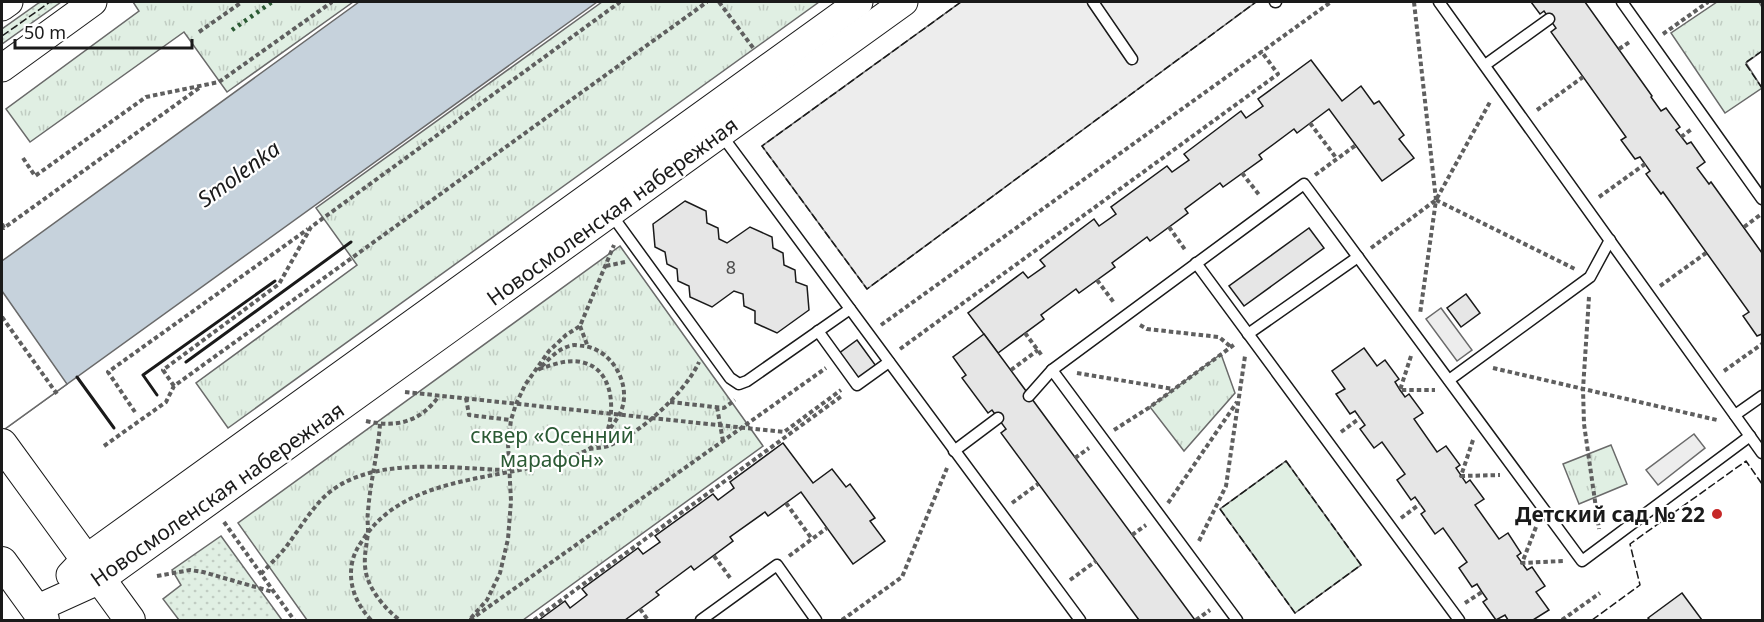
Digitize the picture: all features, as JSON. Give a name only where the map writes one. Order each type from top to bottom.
[{"type":"main road","points":[[2,444],[130,621]]},
{"type":"main road","points":[[2,562],[40,615]]},
{"type":"street","points":[[2,7],[9,2]]},
{"type":"street","points":[[2,68],[93,2]]},
{"type":"street","name":"Новосмоленская набережная","points":[[713,123],[860,2]]},
{"type":"street","name":"Новосмоленская набережная","points":[[40,615],[93,570],[713,123],[904,2]]},
{"type":"lane","points":[[1093,2],[1132,59]]},
{"type":"lane","points":[[1439,2],[1762,453]]},
{"type":"lane","points":[[1622,2],[1762,198]]},
{"type":"lane","points":[[1485,65],[1550,18]]},
{"type":"lane","points":[[713,123],[1080,621]]},
{"type":"lane","points":[[1029,396],[1052,369],[1304,184],[1582,561],[1747,431]]},
{"type":"lane","points":[[603,202],[730,378],[739,384],[747,381],[850,309]]},
{"type":"lane","points":[[1453,385],[1472,363],[1590,277],[1610,240]]},
{"type":"lane","points":[[1248,334],[1358,257]]},
{"type":"lane","points":[[1196,263],[1456,619]]},
{"type":"lane","points":[[818,331],[855,383],[889,362]]},
{"type":"lane","points":[[1052,369],[1237,621]]},
{"type":"lane","points":[[1735,415],[1762,396]]},
{"type":"lane","points":[[954,451],[998,418]]},
{"type":"lane","points":[[701,621],[777,565],[816,621]]},
{"type":"path","points":[[199,32],[242,2]]},
{"type":"path","points":[[23,158],[35,176],[146,97],[219,82],[332,2]]},
{"type":"path","points":[[135,412],[108,372],[620,2]]},
{"type":"path","points":[[104,447],[165,402],[174,386],[707,2]]},
{"type":"path","points":[[718,2],[757,53]]},
{"type":"path","points":[[868,334],[1331,2]]},
{"type":"path","points":[[1414,2],[1436,200],[1417,337],[1400,390],[1453,385]]},
{"type":"path","points":[[1651,42],[1708,2]]},
{"type":"path","points":[[897,351],[1278,74],[1261,51]]},
{"type":"path","points":[[1524,119],[1583,77]]},
{"type":"path","points":[[2,224],[4,228],[202,86]]},
{"type":"path","points":[[1358,257],[1436,200],[1500,86]]},
{"type":"path","points":[[1310,123],[1337,159]]},
{"type":"path","points":[[1304,184],[1356,145]]},
{"type":"path","points":[[1586,206],[1645,164]]},
{"type":"path","points":[[1242,173],[1269,209]]},
{"type":"path","points":[[1436,200],[1590,277],[1583,389],[1584,424],[1595,492],[1600,547]]},
{"type":"path","points":[[1744,227],[1762,213]]},
{"type":"path","points":[[174,386],[163,370],[279,284],[311,227]]},
{"type":"path","points":[[1169,227],[1196,263]]},
{"type":"path","points":[[538,370],[549,351],[580,326],[614,245]]},
{"type":"path","points":[[1648,294],[1706,253]]},
{"type":"path","points":[[1097,280],[1124,317],[1147,329],[1219,337],[1231,347]]},
{"type":"path","points":[[2,318],[57,394]]},
{"type":"path","points":[[580,326],[588,347]]},
{"type":"path","points":[[1025,333],[1052,369],[1174,389]]},
{"type":"path","points":[[1102,438],[1174,389],[1248,334]]},
{"type":"path","points":[[1191,557],[1227,486],[1248,334]]},
{"type":"path","points":[[371,621],[354,596],[350,575],[354,553],[368,531],[384,514],[412,498],[458,482],[551,463],[589,449],[607,446],[629,435],[669,402],[686,384],[698,365],[706,344]]},
{"type":"path","points":[[1711,381],[1762,344]]},
{"type":"path","points":[[470,621],[487,600],[500,573],[508,539],[511,501],[508,444],[516,404],[525,385],[538,370],[555,353],[572,345],[588,347],[606,355],[618,371],[624,392],[620,414],[589,449]]},
{"type":"path","points":[[1011,370],[1038,350]]},
{"type":"path","points":[[470,621],[838,359]]},
{"type":"path","points":[[538,370],[561,362],[582,362],[598,370],[607,382],[612,399],[612,414],[606,432]]},
{"type":"path","points":[[1472,363],[1747,431]]},
{"type":"path","points":[[669,402],[724,408],[741,395],[747,381]]},
{"type":"path","points":[[784,432],[855,383]]},
{"type":"path","points":[[534,621],[792,433],[855,383]]},
{"type":"path","points":[[400,392],[792,433]]},
{"type":"path","points":[[362,420],[380,424],[411,420],[430,409],[439,396]]},
{"type":"path","points":[[466,398],[469,415],[511,420]]},
{"type":"path","points":[[1160,515],[1238,402]]},
{"type":"path","points":[[717,407],[723,441]]},
{"type":"path","points":[[1327,441],[1360,418]]},
{"type":"path","points":[[1480,422],[1461,476],[1518,475]]},
{"type":"path","points":[[380,424],[367,513],[368,531],[364,554],[367,577],[378,597],[392,615],[400,621]]},
{"type":"path","points":[[842,621],[902,577],[954,451]]},
{"type":"path","points":[[261,574],[285,548],[323,498],[342,483],[364,473],[401,467],[510,471]]},
{"type":"path","points":[[1000,512],[1038,484]]},
{"type":"path","points":[[786,503],[812,539]]},
{"type":"path","points":[[1543,508],[1522,563],[1582,561]]},
{"type":"path","points":[[224,522],[294,621]]},
{"type":"path","points":[[777,565],[827,528]]},
{"type":"path","points":[[714,556],[740,592]]},
{"type":"path","points":[[1057,590],[1096,561]]},
{"type":"path","points":[[157,576],[190,570],[274,592]]},
{"type":"path","points":[[1562,621],[1600,593]]},
{"type":"path","points":[[640,609],[648,621]]},
{"type":"green space","points":[[40,2],[61,2],[2,44],[2,29]]},
{"type":"green space","points":[[133,2],[353,2],[227,92],[184,32],[30,142],[6,109],[139,11]]},
{"type":"green space","points":[[602,2],[819,2],[228,428],[196,383],[357,265],[316,208]]},
{"type":"green space","points":[[1717,2],[1759,2],[1762,7],[1762,51],[1746,63],[1762,88],[1725,113],[1671,33]]},
{"type":"green space","name":"сквер «Осенний марафон»","points":[[620,246],[763,446],[523,620],[307,620],[238,523]]},
{"type":"green space","points":[[1221,354],[1235,393],[1184,451],[1150,407]]},
{"type":"green space","points":[[1611,445],[1627,484],[1579,504],[1563,464]]},
{"type":"green space","points":[[1286,461],[1361,565],[1295,613],[1220,509]]},
{"type":"green space","points":[[221,536],[282,620],[179,620],[163,599],[181,585],[172,570]]},
{"type":"shaded area","points":[[961,2],[1256,2],[867,289],[762,146]]},
{"type":"shaded area","points":[[1441,308],[1472,350],[1457,361],[1426,319]]},
{"type":"shaded area","points":[[1694,434],[1705,448],[1658,485],[1646,470]]},
{"type":"water","name":"Smolenka","points":[[359,2],[597,2],[2,431],[2,261]]},
{"type":"pier","points":[[2,291],[67,384],[2,431]]},
{"type":"building","points":[[1531,2],[1585,2],[1661,111],[1666,108],[1680,127],[1676,130],[1687,144],[1691,142],[1705,162],[1697,168],[1709,184],[1711,182],[1762,253],[1762,334],[1757,336],[1743,316],[1749,312],[1663,192],[1661,194],[1646,174],[1650,171],[1640,157],[1635,159],[1621,140],[1626,137],[1551,32],[1556,28],[1544,11],[1540,14]]},
{"type":"building","points":[[1311,60],[1342,101],[1361,86],[1374,104],[1379,101],[1404,135],[1399,139],[1414,158],[1382,181],[1329,109],[1297,133],[1294,129],[1259,155],[1262,159],[1223,187],[1220,183],[1185,209],[1188,213],[1150,241],[1147,237],[1112,263],[1115,267],[1079,293],[1076,289],[1041,315],[1044,319],[998,353],[968,313],[1023,272],[1028,278],[1045,266],[1040,260],[1094,219],[1099,226],[1116,214],[1111,207],[1167,166],[1172,172],[1189,160],[1184,154],[1241,111],[1246,118],[1263,106],[1258,99]]},
{"type":"building","points":[[685,201],[706,211],[707,223],[718,228],[719,239],[727,243],[750,227],[772,237],[773,248],[783,253],[784,265],[795,270],[796,282],[807,286],[809,310],[777,333],[755,323],[755,311],[744,306],[743,294],[734,291],[712,307],[690,297],[689,286],[678,281],[677,269],[667,264],[665,252],[655,247],[653,224]]},
{"type":"building","points":[[1309,228],[1324,248],[1244,306],[1229,286]]},
{"type":"building","points":[[1466,294],[1480,313],[1461,327],[1447,308]]},
{"type":"building","points":[[984,334],[1195,620],[1139,620],[1001,433],[1006,429],[992,410],[988,413],[962,378],[966,375],[953,357]]},
{"type":"building","points":[[857,340],[876,366],[858,380],[838,354]]},
{"type":"building","points":[[1364,348],[1377,366],[1385,360],[1399,379],[1395,382],[1405,397],[1409,394],[1423,413],[1414,419],[1437,452],[1446,446],[1460,465],[1456,468],[1466,483],[1470,480],[1484,499],[1475,505],[1499,539],[1508,533],[1521,553],[1517,556],[1527,570],[1532,567],[1545,586],[1536,592],[1549,610],[1533,620],[1508,620],[1505,615],[1496,620],[1483,602],[1487,599],[1477,584],[1472,587],[1459,568],[1467,562],[1443,528],[1435,534],[1421,514],[1425,511],[1415,497],[1411,500],[1397,480],[1405,474],[1382,442],[1374,448],[1360,429],[1365,425],[1355,411],[1350,414],[1336,394],[1345,389],[1332,371]]},
{"type":"building","points":[[783,443],[813,483],[832,469],[846,487],[850,484],[875,518],[870,521],[885,541],[853,564],[801,492],[768,516],[765,512],[730,537],[733,541],[694,570],[691,566],[656,592],[659,595],[625,620],[539,620],[565,601],[570,608],[587,595],[582,589],[638,548],[643,554],[660,542],[655,536],[713,494],[718,500],[734,488],[730,482]]},
{"type":"building","points":[[1682,593],[1702,620],[1650,620],[1648,618]]},
{"type":"hedge","points":[[232,30],[272,2]]},
{"type":"fence","points":[[2,36],[50,2]]},
{"type":"fence","points":[[961,2],[762,146],[867,289],[1256,2]]},
{"type":"fence","points":[[1762,51],[1745,63],[1762,88]]},
{"type":"fence","points":[[1286,461],[1361,565],[1295,613],[1220,509],[1286,461]]},
{"type":"fence","points":[[1592,620],[1640,585],[1630,544],[1746,461],[1762,484]]},
{"type":"wall","points":[[186,362],[351,242]]},
{"type":"wall","points":[[157,395],[143,375],[275,281]]},
{"type":"wall","points":[[77,377],[114,428]]},
{"type":"place","name":"Детский сад № 22","points":[[1717,514]]}]
